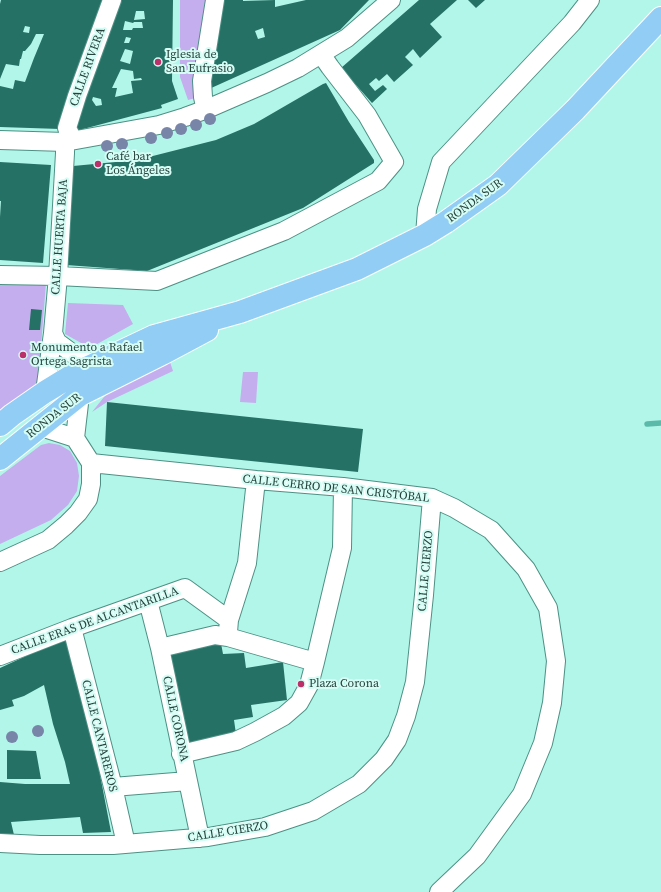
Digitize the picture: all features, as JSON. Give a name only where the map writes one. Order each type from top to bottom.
[{"type":"main road","name":"RONDA SUR","points":[[0,425],[45,392],[76,373],[154,336],[240,312],[357,269],[425,235],[498,185],[575,110],[661,18]]},
{"type":"main road","name":"RONDA SUR","points":[[0,459],[80,395],[162,354],[240,312]]},
{"type":"street","name":"CALLE RIVERA","points":[[67,138],[67,128],[75,102],[112,0]]},
{"type":"street","points":[[207,109],[203,98],[202,81],[215,0]]},
{"type":"street","points":[[0,140],[67,138],[159,125],[207,109],[298,68],[347,38],[391,0]]},
{"type":"street","points":[[425,235],[427,208],[441,162],[572,23],[590,0]]},
{"type":"street","points":[[0,275],[58,276],[157,281],[284,231],[378,181],[394,162],[367,115],[321,54]]},
{"type":"street","name":"CALLE HUERTA BAJA","points":[[45,392],[53,333],[58,276],[67,138]]},
{"type":"street","points":[[53,333],[57,342],[76,356],[92,365]]},
{"type":"street","points":[[0,562],[48,540],[66,526],[88,499],[91,484],[91,463],[75,438],[80,395]]},
{"type":"street","points":[[41,427],[75,438]]},
{"type":"street","name":"CALLE CERRO DE SAN CRISTÓBAL","points":[[91,463],[256,480],[343,487],[432,498],[454,508],[491,530],[526,569],[548,608],[556,661],[552,703],[543,743],[522,794],[477,856],[439,892]]},
{"type":"street","points":[[160,648],[215,635],[228,628],[247,564],[256,480]]},
{"type":"street","points":[[181,754],[236,741],[284,716],[299,703],[309,686],[342,548],[343,487]]},
{"type":"street","name":"CALLE CIERZO","points":[[0,843],[40,845],[113,845],[208,837],[265,827],[313,811],[359,784],[384,759],[397,740],[406,716],[415,682],[432,498]]},
{"type":"street","name":"CALLE ERAS DE ALCANTARILLA","points":[[0,656],[72,628],[184,588],[228,628]]},
{"type":"street","name":"CALLE CORONA","points":[[148,601],[160,648],[181,754],[200,838]]},
{"type":"street","name":"CALLE CANTAREROS","points":[[72,628],[113,787],[126,844]]},
{"type":"street","points":[[228,628],[315,662]]},
{"type":"street","points":[[113,787],[188,781]]},
{"type":"shaded area","points":[[180,0],[211,0],[199,97],[188,100],[180,77]]},
{"type":"shaded area","points":[[0,282],[46,283],[38,384],[0,414]]},
{"type":"shaded area","points":[[68,303],[123,305],[133,324],[90,348],[65,334]]},
{"type":"shaded area","points":[[170,362],[173,371],[107,402],[92,412],[117,384]]},
{"type":"shaded area","points":[[243,372],[258,372],[256,403],[240,402]]},
{"type":"shaded area","points":[[49,443],[60,445],[70,451],[77,463],[79,476],[77,491],[68,505],[51,520],[0,544],[0,476],[41,445]]},
{"type":"building","points":[[1,0],[108,0],[60,129],[0,127],[0,86],[13,89],[15,80],[25,82],[44,34],[36,34],[31,44],[25,51],[23,51],[19,66],[6,64],[0,79]],"holes":[[[25,26],[30,27],[29,33],[23,32]]]},
{"type":"building","points":[[116,0],[173,0],[172,81],[178,99],[161,105],[162,108],[72,132]],"holes":[[[136,11],[144,11],[145,19],[134,20]],[[125,21],[133,23],[142,22],[143,28],[133,28],[132,30],[123,30]],[[126,37],[131,38],[129,43],[124,43]],[[125,49],[133,51],[130,64],[120,61]],[[121,69],[133,71],[134,79],[141,78],[142,80],[131,81],[133,93],[115,97],[117,88],[112,88]],[[93,97],[101,99],[102,105],[96,106],[92,100]]]},
{"type":"building","points":[[219,0],[275,0],[275,7],[306,0],[369,0],[340,30],[209,89]],"holes":[[[263,28],[265,37],[258,39],[255,31]]]},
{"type":"building","points":[[419,0],[457,0],[430,24],[442,37],[420,58],[413,49],[405,57],[413,65],[394,82],[387,74],[379,81],[376,78],[369,84],[375,91],[383,85],[387,89],[372,103],[341,68]]},
{"type":"building","points":[[468,0],[485,0],[476,8]]},
{"type":"building","points":[[326,83],[374,160],[374,163],[303,208],[147,271],[66,265],[73,166],[137,160],[216,140],[254,124]]},
{"type":"building","points":[[0,162],[51,165],[43,263],[0,260]]},
{"type":"building","points":[[31,309],[42,310],[40,330],[29,330]]},
{"type":"building","points":[[107,402],[363,429],[358,472],[105,446]]},
{"type":"building","points":[[220,638],[223,654],[244,653],[246,668],[283,662],[287,700],[251,705],[253,717],[234,720],[236,734],[186,744],[165,653]]},
{"type":"building","points":[[70,639],[97,759],[111,832],[83,833],[80,817],[11,822],[14,835],[0,835],[0,782],[25,784],[70,784],[53,724],[44,685],[24,696],[12,700],[14,706],[0,710],[0,668],[37,651]]},
{"type":"building","points":[[7,750],[36,751],[41,779],[7,779]]},
{"type":"waterway","points":[[647,424],[661,423]]},
{"type":"place","name":"Iglesia de San Eufrasio","points":[[158,62]]},
{"type":"place","name":"Café bar Los Ángeles","points":[[98,164]]},
{"type":"place","name":"Monumento a Rafael Ortega Sagrista","points":[[23,355]]},
{"type":"place","name":"Plaza Corona","points":[[301,684]]}]
